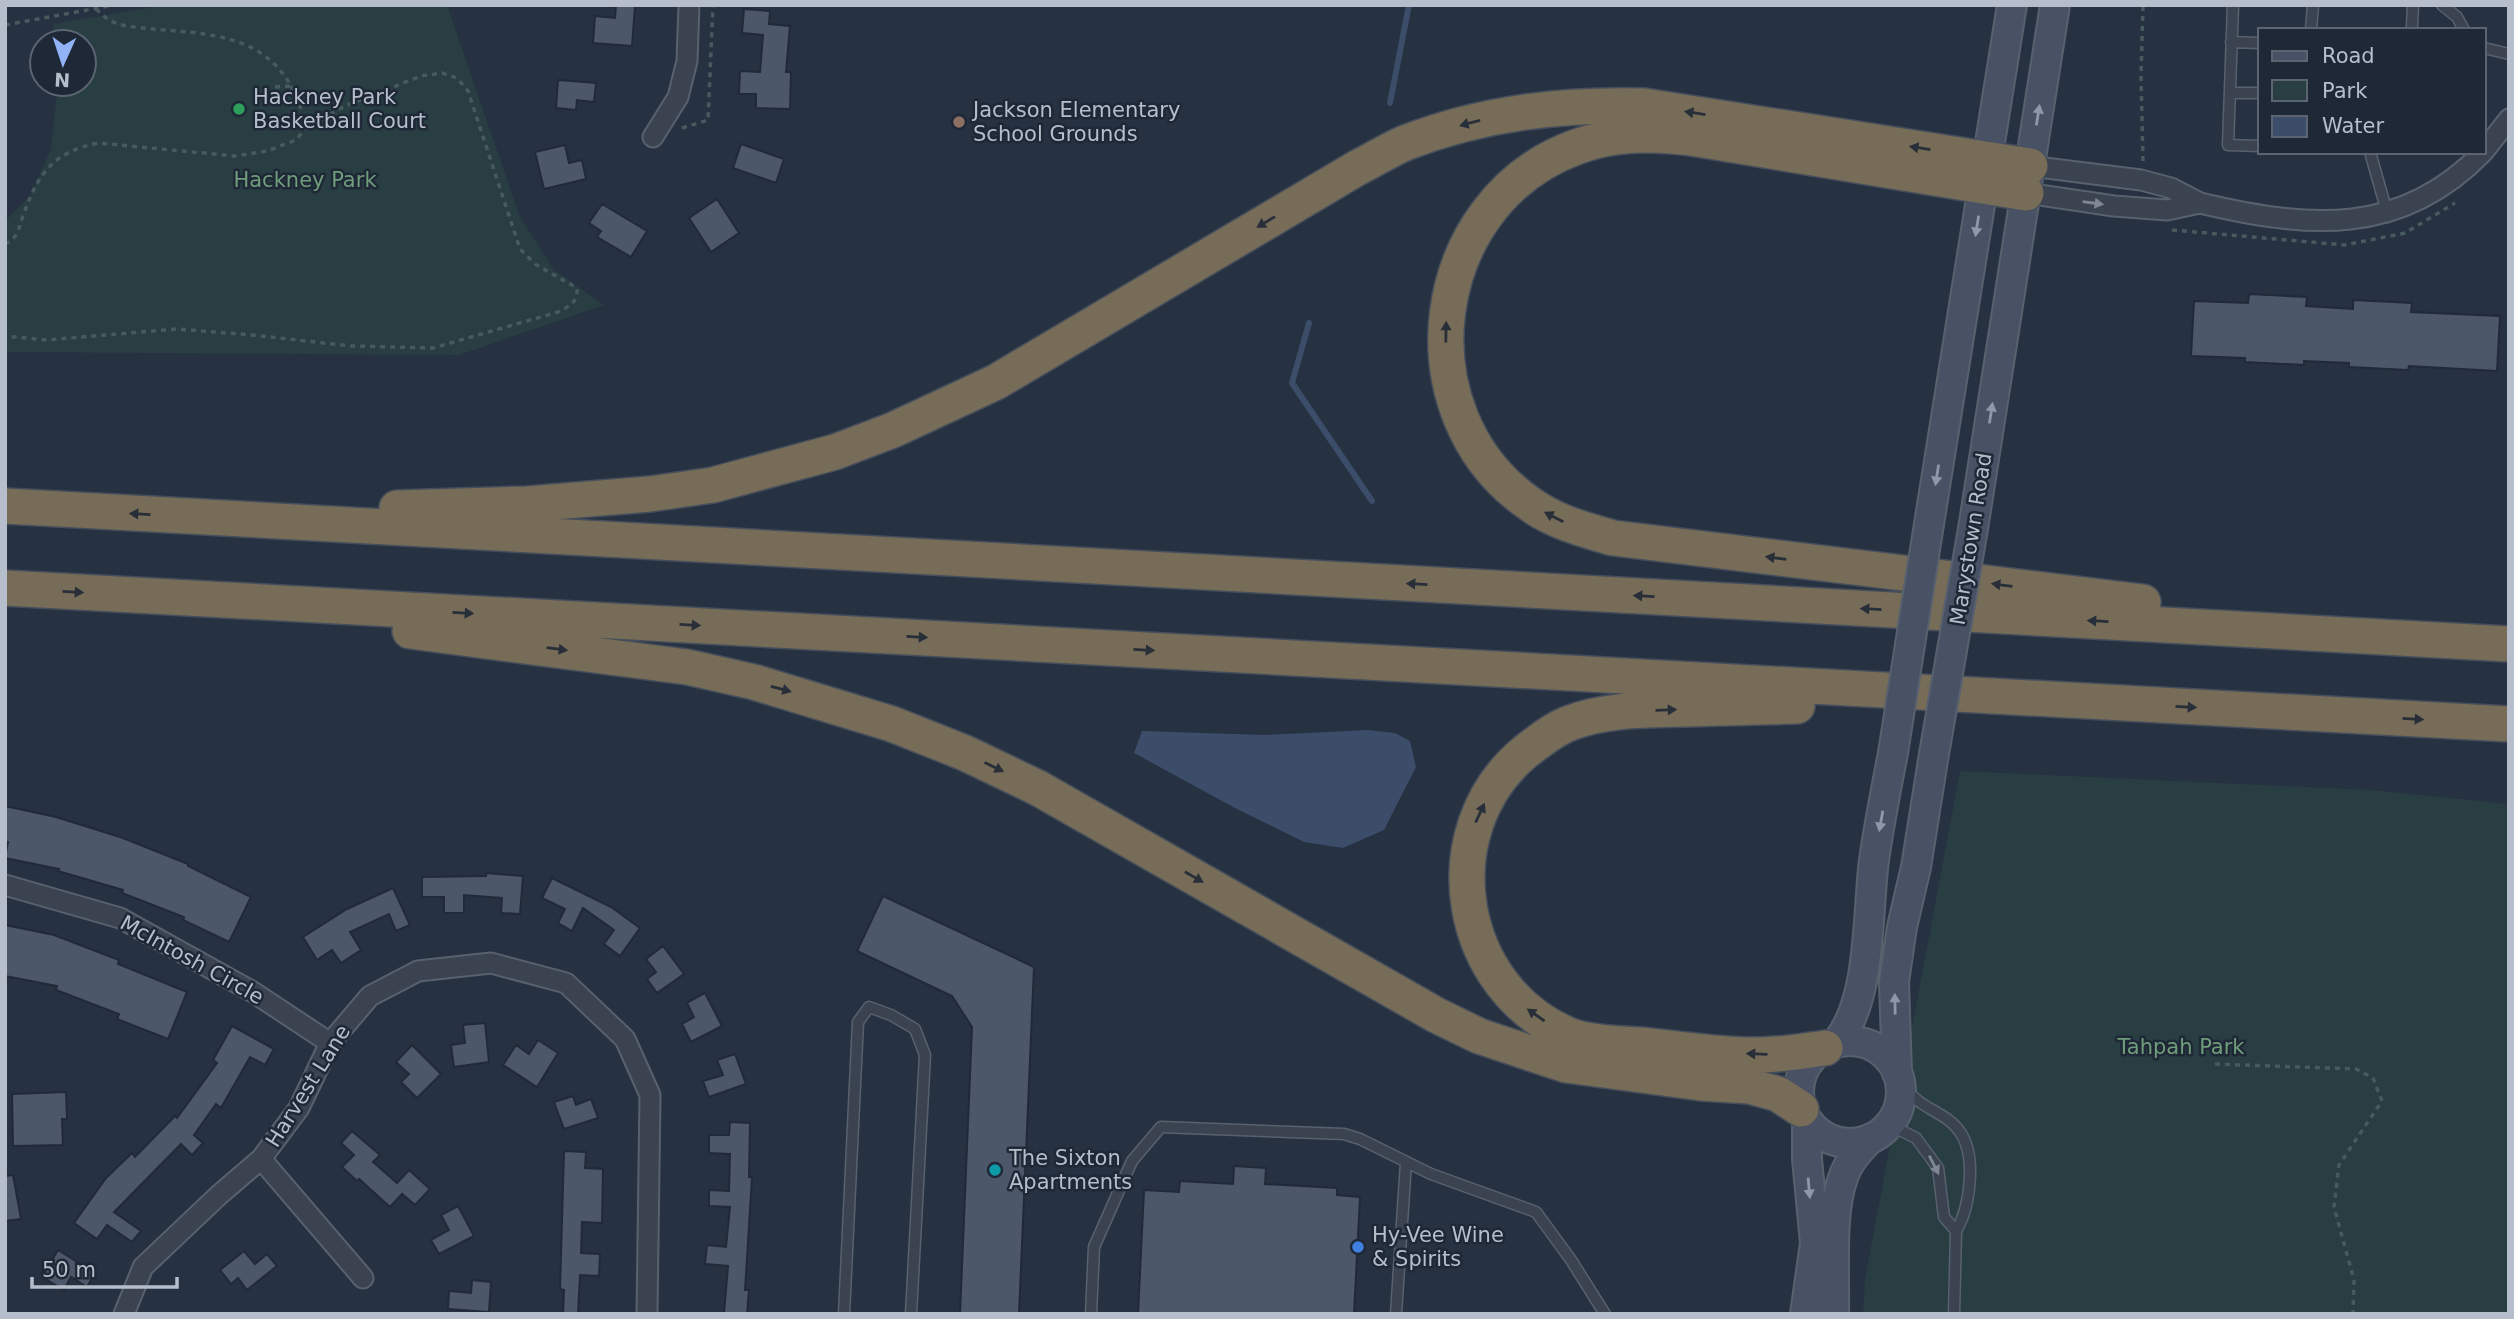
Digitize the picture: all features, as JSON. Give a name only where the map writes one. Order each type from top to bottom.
[{"type":"highway","points":[[208,518],[528,504],[650,494],[713,485],[773,471],[835,452],[904,426],[996,382],[1357,168],[1392,150],[1452,127],[1499,115],[1561,107],[1644,106],[2028,180]]},
{"type":"highway","points":[[1985,172],[1653,134],[1617,136],[1576,147],[1545,162],[1515,182],[1490,209],[1471,237],[1454,275],[1446,317],[1445,359],[1455,403],[1475,445],[1507,484],[1531,505],[1572,526],[1613,538],[2203,610],[2509,637]]},
{"type":"highway","points":[[5,506],[2509,644]]},
{"type":"highway","points":[[5,588],[2509,724]]},
{"type":"highway","points":[[223,600],[326,621],[687,667],[823,701],[965,753],[1038,788],[1436,1015],[1479,1036],[1566,1065],[1690,1082],[1749,1086],[1778,1094],[1804,1114]]},
{"type":"highway","points":[[1830,1045],[1775,1055],[1620,1044],[1573,1037],[1533,1015],[1501,983],[1480,949],[1470,917],[1467,884],[1469,851],[1476,821],[1492,790],[1512,763],[1540,740],[1569,723],[1605,714],[1638,710],[2118,703]]},
{"type":"main road","name":"Marystown Road","points":[[1830,1045],[1847,1029],[1858,1001],[1874,859],[2012,5]]},
{"type":"main road","name":"Marystown Road","points":[[1899,1079],[1894,982],[1973,528],[2055,5]]},
{"type":"main road","points":[[1834,1314],[1836,1214],[1842,1179],[1854,1156],[1877,1135],[1897,1111],[1899,1079],[1881,1052],[1870,1045],[1847,1041],[1830,1045],[1815,1054],[1802,1073],[1798,1097],[1804,1114],[1814,1129],[1835,1141],[1859,1142],[1877,1135]]},
{"type":"main road","points":[[1804,1114],[1815,1243],[1805,1314]]},
{"type":"street","points":[[653,137],[678,97],[687,61],[690,5]]},
{"type":"street","points":[[2486,149],[2509,119]]},
{"type":"street","points":[[2028,180],[2141,180],[2171,188],[2200,203],[2255,216],[2349,221],[2388,212],[2433,192],[2454,179],[2482,154]]},
{"type":"street","points":[[2028,180],[2114,206],[2167,210],[2200,203]]},
{"type":"street","name":"McIntosh Circle","points":[[5,884],[120,918],[253,992],[330,1043]]},
{"type":"street","name":"Harvest Lane","points":[[124,1314],[143,1267],[261,1159],[299,1108],[330,1043],[370,996],[418,971],[491,963],[566,983],[625,1039],[650,1095],[647,1314]]},
{"type":"street","points":[[261,1159],[363,1279]]},
{"type":"lane","points":[[2233,5],[2228,145],[2258,146]]},
{"type":"lane","points":[[2311,28],[2313,5]]},
{"type":"lane","points":[[2412,26],[2413,5]]},
{"type":"lane","points":[[2442,5],[2457,17],[2462,28]]},
{"type":"lane","points":[[2231,42],[2258,43]]},
{"type":"lane","points":[[2486,48],[2509,54]]},
{"type":"lane","points":[[2230,93],[2256,93]]},
{"type":"lane","points":[[2371,154],[2388,212]]},
{"type":"lane","points":[[844,1314],[858,1022],[869,1007],[891,1015],[915,1029],[925,1055],[911,1314]]},
{"type":"lane","points":[[1899,1079],[1919,1102],[1945,1117],[1961,1132],[1968,1152],[1970,1185],[1964,1218],[1956,1231],[1954,1314]]},
{"type":"lane","points":[[1091,1314],[1094,1247],[1132,1161],[1161,1127],[1344,1134],[1431,1174],[1536,1212],[1572,1260],[1605,1314]]},
{"type":"lane","points":[[1877,1135],[1900,1130],[1916,1138],[1938,1168],[1944,1217],[1956,1231]]},
{"type":"lane","points":[[1396,1314],[1406,1162]]},
{"type":"path","points":[[5,25],[115,5]]},
{"type":"path","points":[[2141,180],[2144,158],[2141,76],[2143,5]]},
{"type":"path","points":[[96,9],[117,24],[220,36],[242,42],[267,55],[282,70],[291,86],[302,111],[305,129]]},
{"type":"path","points":[[5,244],[18,232],[24,212],[45,170],[54,160],[76,147],[98,143],[235,156],[267,151],[296,140],[305,129],[345,106],[421,76],[442,73],[457,78],[468,91],[520,249],[535,264],[577,288],[578,295],[574,303],[558,312],[433,348],[351,346],[177,329],[46,340],[5,336]]},
{"type":"path","points":[[273,88],[291,86]]},
{"type":"path","points":[[2163,229],[2345,245],[2406,233],[2461,197]]},
{"type":"path","points":[[2215,1065],[2356,1069],[2373,1078],[2382,1101],[2339,1165],[2333,1207],[2354,1280],[2353,1314]]},
{"type":"green space","name":"Hackney Park","points":[[166,5],[447,5],[520,217],[554,270],[604,305],[459,355],[5,352],[5,221],[30,196],[51,149],[56,98],[98,98],[98,28],[53,28],[53,24]]},
{"type":"green space","name":"Tahpah Park","points":[[1960,771],[2372,790],[2509,804],[2509,1314],[1863,1314],[1865,1279]]},
{"type":"water","points":[[1368,730],[1395,733],[1410,741],[1416,767],[1384,830],[1343,848],[1304,842],[1134,753],[1142,731],[1266,735]]},
{"type":"building","points":[[616,5],[635,6],[632,46],[593,43],[595,16],[615,18]]},
{"type":"building","points":[[744,9],[770,11],[769,24],[790,26],[786,72],[791,72],[790,109],[756,108],[756,94],[739,94],[740,71],[760,72],[763,35],[742,33]]},
{"type":"building","points":[[558,80],[596,83],[594,102],[577,100],[576,110],[556,108]]},
{"type":"building","points":[[741,144],[784,159],[776,183],[733,168]]},
{"type":"building","points":[[565,145],[569,163],[582,160],[586,179],[544,189],[535,152]]},
{"type":"building","points":[[717,199],[739,233],[711,252],[689,218]]},
{"type":"building","points":[[602,204],[647,231],[631,257],[597,237],[601,231],[589,223]]},
{"type":"building","points":[[2249,294],[2307,297],[2306,306],[2353,309],[2353,300],[2412,303],[2411,312],[2500,316],[2497,371],[2409,366],[2408,370],[2349,367],[2349,363],[2304,361],[2304,365],[2245,362],[2245,358],[2191,356],[2194,301],[2248,303]]},
{"type":"building","points":[[5,806],[56,817],[123,838],[188,864],[251,897],[229,942],[183,920],[184,917],[122,893],[123,890],[58,871],[59,869],[5,858],[8,842],[5,841]]},
{"type":"building","points":[[486,873],[523,876],[520,914],[501,913],[502,898],[464,895],[464,913],[444,913],[444,897],[422,897],[422,877],[486,876]]},
{"type":"building","points":[[552,878],[611,907],[640,928],[620,956],[604,944],[614,930],[583,908],[572,931],[558,923],[565,909],[542,898]]},
{"type":"building","points":[[393,888],[410,925],[396,931],[389,914],[350,932],[361,950],[341,963],[332,950],[317,960],[303,937],[347,909]]},
{"type":"building","name":"The Sixton Apartments","points":[[883,896],[1034,967],[1019,1314],[960,1314],[972,1027],[952,996],[857,951]]},
{"type":"building","points":[[5,925],[54,935],[119,960],[118,964],[187,992],[168,1039],[117,1019],[119,1014],[56,990],[57,986],[5,976]]},
{"type":"building","points":[[663,946],[684,974],[657,993],[647,979],[656,972],[646,959]]},
{"type":"building","points":[[705,993],[722,1026],[691,1042],[682,1024],[694,1017],[687,1003]]},
{"type":"building","points":[[485,1023],[489,1062],[454,1067],[451,1045],[465,1043],[463,1025]]},
{"type":"building","points":[[232,1026],[274,1049],[265,1065],[250,1057],[221,1108],[216,1104],[194,1135],[203,1143],[192,1155],[181,1144],[114,1212],[141,1231],[132,1242],[107,1225],[97,1239],[74,1223],[106,1178],[132,1153],[135,1157],[175,1116],[177,1118],[217,1063],[213,1060]]},
{"type":"building","points":[[538,1040],[558,1053],[537,1087],[503,1065],[516,1045],[529,1054]]},
{"type":"building","points":[[412,1045],[441,1074],[417,1098],[401,1082],[409,1074],[396,1062]]},
{"type":"building","points":[[735,1054],[746,1084],[709,1097],[703,1081],[723,1075],[717,1060]]},
{"type":"building","points":[[66,1092],[67,1119],[62,1119],[63,1145],[13,1146],[12,1094]]},
{"type":"building","points":[[573,1096],[576,1105],[591,1099],[598,1118],[564,1129],[554,1102]]},
{"type":"building","points":[[730,1122],[750,1123],[749,1177],[752,1177],[745,1290],[749,1290],[747,1314],[724,1314],[728,1266],[705,1264],[707,1245],[726,1247],[730,1207],[709,1206],[709,1190],[729,1191],[730,1154],[709,1153],[709,1135],[729,1135]]},
{"type":"building","points":[[352,1131],[380,1155],[373,1162],[397,1183],[409,1170],[430,1189],[415,1205],[402,1194],[390,1207],[342,1167],[354,1155],[341,1143]]},
{"type":"building","points":[[564,1151],[586,1152],[585,1168],[603,1169],[602,1223],[582,1222],[581,1253],[600,1254],[599,1276],[580,1275],[578,1314],[563,1314],[564,1290],[560,1289]]},
{"type":"building","points":[[1234,1166],[1266,1168],[1265,1184],[1337,1188],[1337,1195],[1360,1197],[1354,1314],[1138,1314],[1144,1190],[1179,1192],[1180,1181],[1233,1184]]},
{"type":"building","points":[[13,1175],[21,1219],[5,1221],[5,1176]]},
{"type":"building","points":[[458,1206],[474,1236],[439,1254],[431,1240],[449,1230],[441,1215]]},
{"type":"building","points":[[58,1250],[95,1273],[87,1287],[71,1277],[64,1290],[42,1277]]},
{"type":"building","points":[[244,1251],[255,1264],[267,1254],[277,1266],[247,1290],[238,1278],[231,1284],[220,1270]]},
{"type":"building","points":[[472,1280],[491,1282],[489,1312],[448,1309],[449,1291],[471,1293]]},
{"type":"waterway","points":[[1390,103],[1409,5]]},
{"type":"waterway","points":[[1309,323],[1292,383],[1372,501]]},
{"type":"place","name":"Hackney Park Basketball Court","points":[[239,109]]},
{"type":"place","name":"Jackson Elementary School Grounds","points":[[959,122]]},
{"type":"place","name":"The Sixton Apartments","points":[[995,1170]]},
{"type":"place","name":"Hy-Vee Wine & Spirits","points":[[1358,1247]]}]
